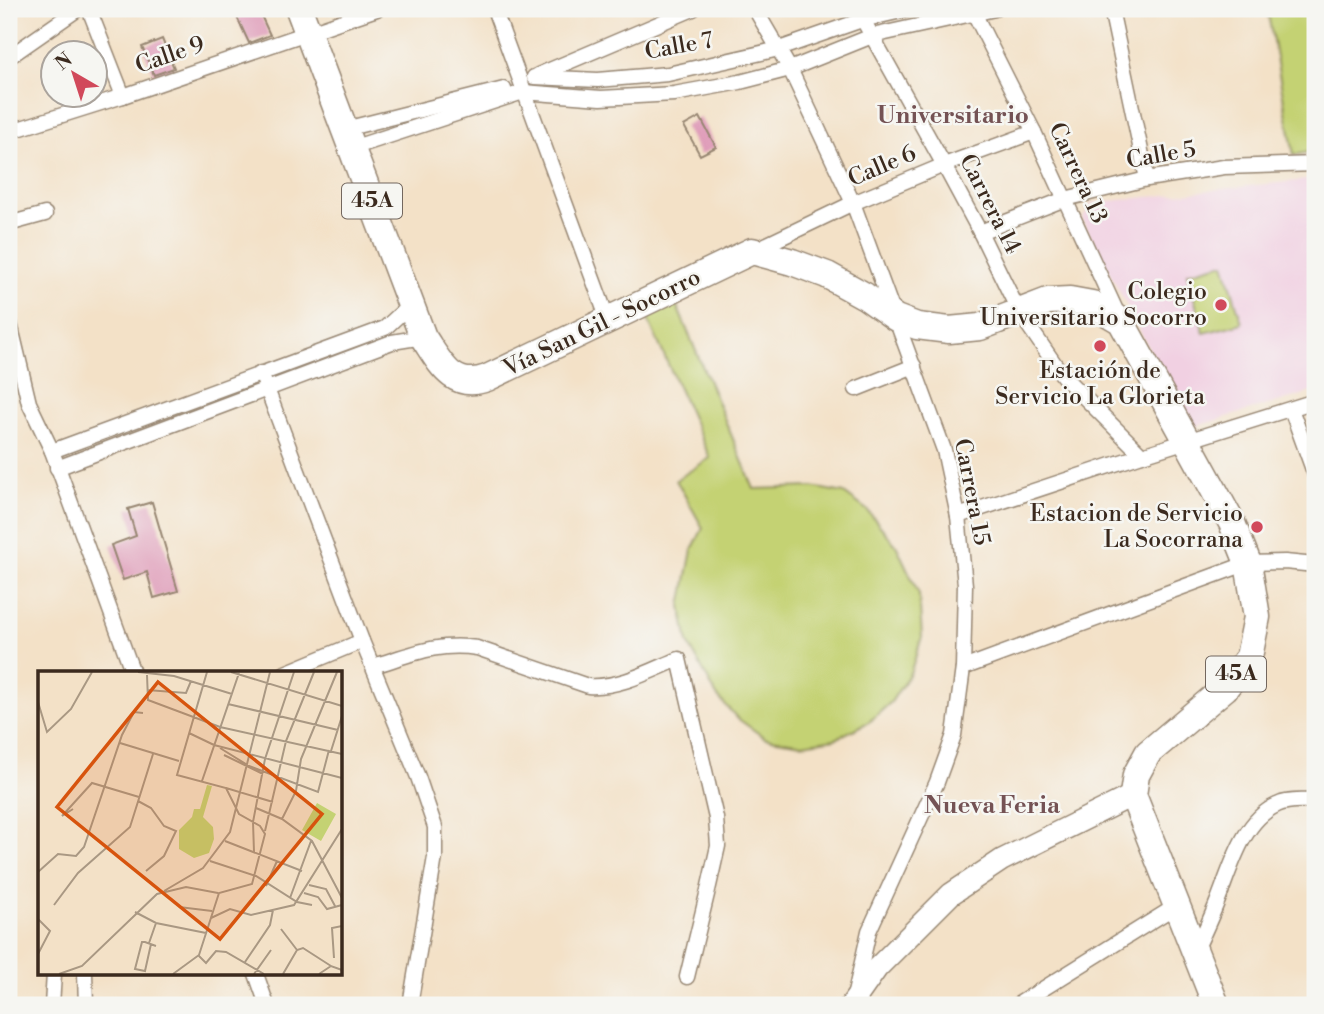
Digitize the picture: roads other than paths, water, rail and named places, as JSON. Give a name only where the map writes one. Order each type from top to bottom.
[{"type":"highway","name":"Vía San Gil - Socorro","points":[[304,20],[424,337],[445,369],[462,382],[475,383],[752,251]]},
{"type":"highway","points":[[752,251],[827,275],[865,296],[896,318],[917,326],[949,330],[980,327],[1048,301],[1069,300],[1092,304],[1121,321]]},
{"type":"highway","name":"45A","points":[[1121,321],[1233,523],[1248,563],[1256,617],[1249,657],[1225,688],[1148,754],[1136,775],[1133,794]]},
{"type":"highway","points":[[1133,794],[1216,1005]]},
{"type":"street","points":[[9,57],[78,9]]},
{"type":"street","points":[[89,9],[123,96]]},
{"type":"street","name":"Calle 9","points":[[13,125],[123,96],[304,20],[377,9]]},
{"type":"street","points":[[494,9],[526,84],[608,320]]},
{"type":"street","points":[[349,139],[526,84],[693,9]]},
{"type":"street","name":"Carrera 15","points":[[755,9],[790,69],[853,203],[914,366],[944,450],[958,516],[965,585],[963,668],[954,735],[937,782],[869,931],[852,1003]]},
{"type":"street","name":"Calle 7","points":[[526,84],[667,74],[779,49],[860,14],[910,9]]},
{"type":"street","points":[[349,139],[526,84],[601,98],[674,94],[740,82],[790,69],[872,36],[973,11],[995,9]]},
{"type":"street","points":[[1111,9],[1147,178]]},
{"type":"street","name":"Carrera 13","points":[[973,11],[1034,132],[1121,321]]},
{"type":"street","name":"Carrera 14","points":[[860,14],[980,232],[1019,312],[1063,376],[1142,455]]},
{"type":"street","points":[[667,74],[674,94]]},
{"type":"street","name":"Calle 6","points":[[752,251],[853,203],[944,165],[1034,132]]},
{"type":"street","name":"Calle 5","points":[[980,232],[1065,199],[1147,178],[1224,167],[1315,164]]},
{"type":"street","points":[[9,226],[45,214]]},
{"type":"street","points":[[52,451],[385,328],[411,304]]},
{"type":"street","points":[[9,319],[29,403],[52,451],[132,671]]},
{"type":"street","points":[[57,468],[392,342],[424,337]]},
{"type":"street","points":[[856,388],[914,366]]},
{"type":"street","points":[[261,373],[435,827],[435,856],[410,1005]]},
{"type":"street","points":[[958,516],[1315,401]]},
{"type":"street","points":[[1291,408],[1314,467]]},
{"type":"street","points":[[963,668],[1248,563],[1285,562],[1315,565]]},
{"type":"street","points":[[290,671],[362,641]]},
{"type":"street","points":[[373,666],[428,649],[460,646],[477,648],[588,686],[597,686],[625,681],[679,659],[718,833],[718,846],[687,977]]},
{"type":"street","points":[[852,1003],[877,968],[951,894],[1002,860],[1133,794]]},
{"type":"street","points":[[1195,953],[1236,852],[1249,829],[1266,811],[1276,805],[1288,801],[1315,800]]},
{"type":"street","points":[[1017,1005],[1176,906]]},
{"type":"street","points":[[52,1005],[54,976]]},
{"type":"street","points":[[85,976],[86,1005]]},
{"type":"street","points":[[257,976],[267,1005]]},
{"type":"place","name":"Colegio Universitario Socorro","points":[[1221,305]]},
{"type":"place","name":"Estación de Servicio La Glorieta","points":[[1100,346]]},
{"type":"place","name":"Estacion de Servicio La Socorrana","points":[[1257,527]]},
{"type":"district","name":"Universitario","points":[[953,116]]},
{"type":"district","name":"Nueva Feria","points":[[992,806]]}]
